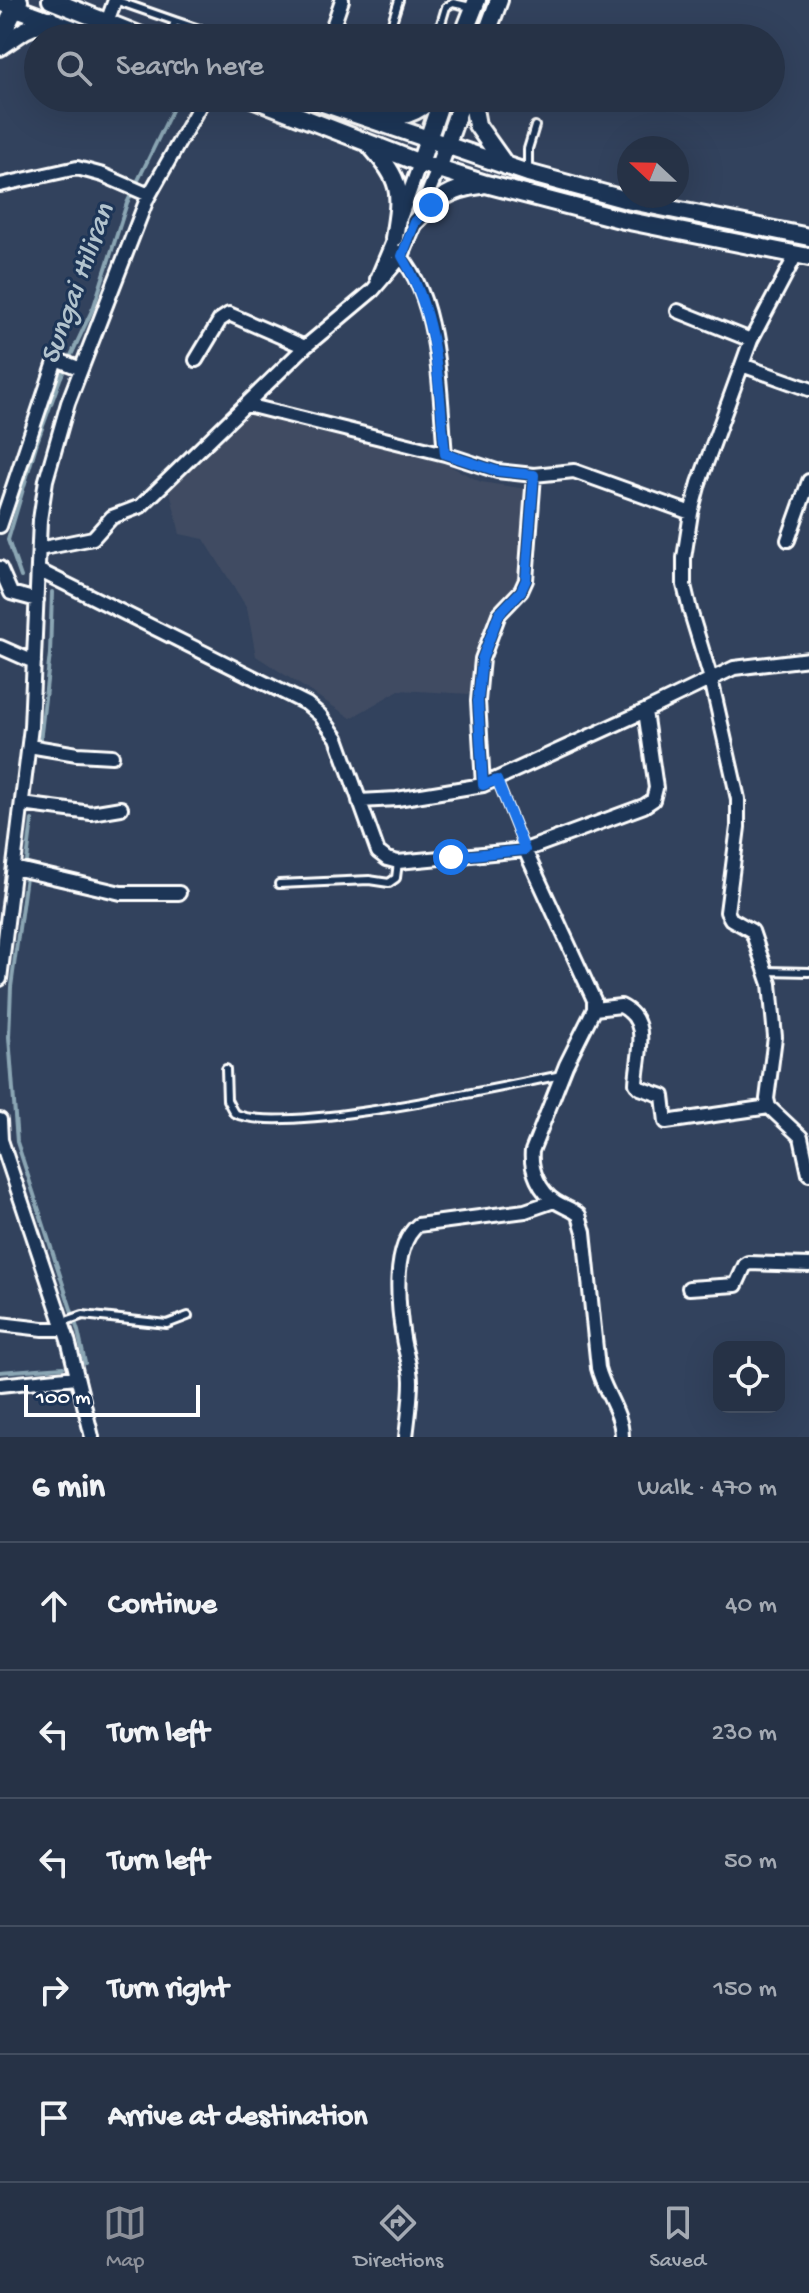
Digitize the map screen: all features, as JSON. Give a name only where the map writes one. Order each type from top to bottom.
[{"type":"main road","points":[[490,24],[499,0]]},
{"type":"main road","points":[[56,1],[112,24]]},
{"type":"main road","points":[[0,38],[7,3],[63,24]]},
{"type":"main road","points":[[467,24],[475,4]]},
{"type":"main road","points":[[39,24],[50,19]]},
{"type":"main road","points":[[0,47],[24,31]]},
{"type":"main road","points":[[288,112],[420,163],[486,184],[624,220],[802,256]]},
{"type":"main road","points":[[348,112],[528,173],[631,201],[809,237]]},
{"type":"main road","points":[[361,117],[397,118],[413,112]]},
{"type":"main road","points":[[420,163],[437,112]]},
{"type":"main road","points":[[438,169],[458,112]]},
{"type":"main road","points":[[475,112],[477,125],[494,153],[507,166]]},
{"type":"main road","points":[[369,144],[391,168],[397,180],[400,194],[392,242]]},
{"type":"main road","points":[[415,222],[445,195],[459,188],[486,184]]},
{"type":"street","points":[[107,22],[115,0]]},
{"type":"street","points":[[334,24],[342,0]]},
{"type":"street","points":[[0,979],[29,746],[39,549],[46,480],[64,416],[149,195],[196,112]]},
{"type":"street","points":[[373,290],[420,163]]},
{"type":"street","points":[[0,185],[77,168],[149,195]]},
{"type":"street","points":[[39,549],[93,538],[112,517],[141,506],[305,347],[373,290],[402,256],[438,169]]},
{"type":"street","points":[[392,242],[418,283],[430,326],[445,454]]},
{"type":"street","points":[[802,256],[751,340],[742,365],[691,513],[684,558],[684,585],[711,679],[739,813],[727,912],[731,919],[752,931],[767,971],[775,1037],[767,1092],[769,1107],[795,1128],[801,1137],[809,1174]]},
{"type":"street","points":[[678,311],[751,340]]},
{"type":"street","points":[[196,360],[220,320],[229,314],[305,347]]},
{"type":"street","points":[[0,526],[56,359],[81,369]]},
{"type":"street","points":[[742,365],[809,389]]},
{"type":"street","points":[[247,405],[445,454],[497,471],[534,475],[574,471],[691,513]]},
{"type":"street","points":[[483,785],[478,701],[482,659],[499,614],[521,591],[526,580],[534,475]]},
{"type":"street","points":[[788,540],[809,481]]},
{"type":"street","points":[[0,568],[11,593],[37,600]]},
{"type":"street","points":[[38,570],[307,704],[320,715],[337,738],[378,852],[398,862],[525,850],[644,806],[653,800],[656,788],[645,711]]},
{"type":"street","points":[[0,647],[34,662]]},
{"type":"street","points":[[359,801],[397,799],[483,785],[734,668],[809,659]]},
{"type":"street","points":[[29,746],[112,756]]},
{"type":"street","points":[[22,804],[91,813],[121,808]]},
{"type":"street","points":[[525,850],[594,1000],[594,1009],[562,1075],[532,1151],[531,1162],[540,1183],[554,1201],[579,1215],[584,1232],[598,1368],[602,1384],[621,1423],[622,1437]]},
{"type":"street","points":[[14,868],[121,893],[179,893]]},
{"type":"street","points":[[594,1009],[621,1006],[637,1018],[641,1028],[636,1084],[663,1096],[666,1122],[769,1107]]},
{"type":"street","points":[[0,1120],[0,1140],[65,1324],[92,1437]]},
{"type":"street","points":[[406,1437],[411,1380],[400,1294],[399,1259],[404,1241],[418,1225],[525,1211],[554,1201]]},
{"type":"street","points":[[689,1288],[736,1285],[748,1263],[809,1265]]},
{"type":"street","points":[[0,1324],[43,1329],[65,1324]]},
{"type":"street","points":[[0,1385],[76,1377]]},
{"type":"lane","points":[[115,0],[184,24]]},
{"type":"lane","points":[[391,24],[399,0]]},
{"type":"lane","points":[[441,24],[446,7],[453,3],[475,4]]},
{"type":"lane","points":[[528,173],[528,149],[535,126]]},
{"type":"lane","points":[[497,780],[525,850]]},
{"type":"lane","points":[[279,884],[369,880],[389,883],[396,878],[398,862]]},
{"type":"lane","points":[[767,971],[809,972]]},
{"type":"lane","points":[[226,1069],[229,1106],[234,1113],[251,1118],[319,1117],[420,1102],[562,1075]]},
{"type":"lane","points":[[65,1324],[79,1316],[167,1324],[188,1316]]},
{"type":"shaded area","points":[[252,412],[386,443],[446,464],[481,482],[526,489],[517,582],[494,609],[471,694],[399,690],[351,718],[256,656],[247,608],[204,539],[180,534],[168,483]]},
{"type":"waterway","name":"Sungai Hiliran","points":[[21,577],[8,540],[37,442],[60,379],[94,306],[127,203],[171,112]]},
{"type":"waterway","points":[[40,742],[50,654],[52,592]]},
{"type":"waterway","points":[[27,861],[32,820]]},
{"type":"waterway","points":[[26,877],[11,987],[9,1037],[17,1142],[78,1331],[85,1363]]},
{"type":"waterway","points":[[0,1372],[63,1367]]},
{"type":"route","points":[[431,205],[415,222],[402,256],[418,283],[428,313],[445,454],[497,471],[534,475],[526,580],[521,591],[499,614],[482,659],[478,701],[483,785],[497,780],[525,850],[451,857]]}]
